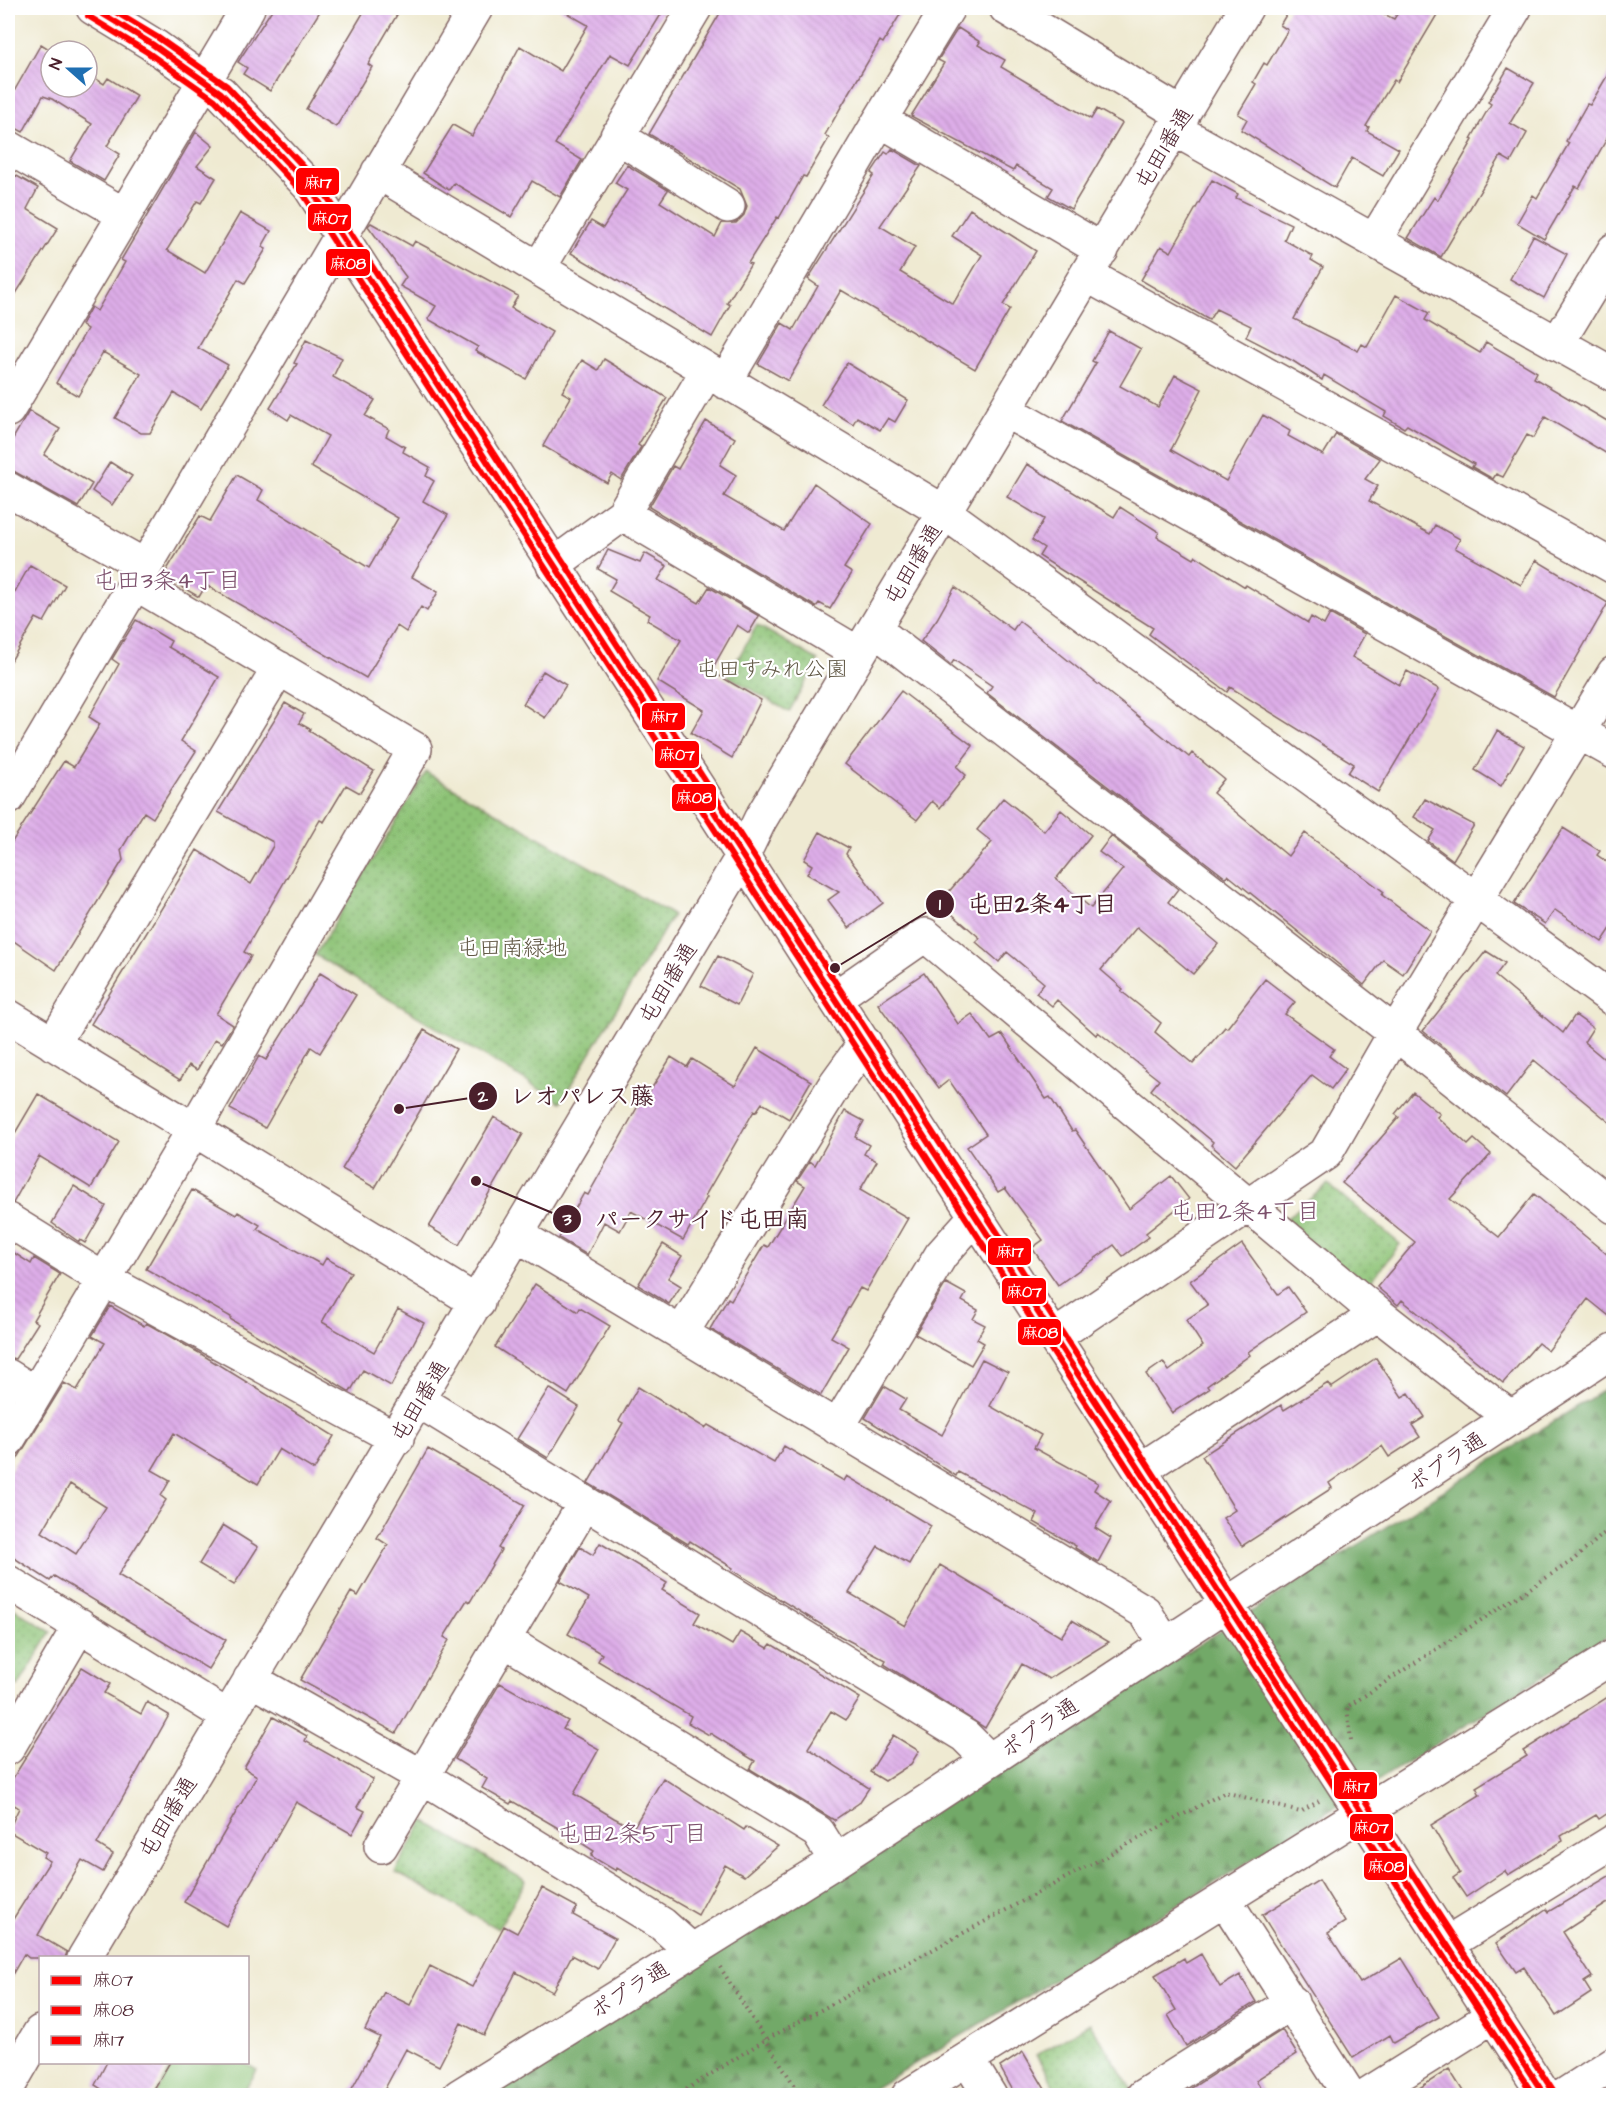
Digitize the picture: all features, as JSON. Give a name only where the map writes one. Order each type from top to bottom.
[{"type":"street","points":[[93,8],[152,44],[221,93],[309,186],[742,857],[836,997],[1545,2096]]},
{"type":"street","points":[[8,410],[248,8]]},
{"type":"street","points":[[8,798],[339,234],[476,8]]},
{"type":"street","points":[[539,268],[695,8]]},
{"type":"street","points":[[554,565],[623,514],[716,376],[880,120],[948,8]]},
{"type":"street","points":[[1006,8],[1178,122],[1374,241],[1614,375]]},
{"type":"street","name":"屯田1番通","points":[[85,1956],[227,1716],[397,1439],[516,1234],[742,857],[760,820],[866,641],[1246,8]]},
{"type":"street","points":[[1374,241],[1515,8]]},
{"type":"street","points":[[880,120],[1095,263],[1614,567]]},
{"type":"street","points":[[617,136],[728,206]]},
{"type":"street","points":[[8,147],[123,214]]},
{"type":"street","points":[[378,172],[944,512],[1614,1000]]},
{"type":"street","points":[[1557,344],[1614,249]]},
{"type":"street","points":[[1006,411],[1614,752]]},
{"type":"street","points":[[8,489],[279,668],[416,749],[194,1131],[8,1440]]},
{"type":"street","points":[[623,514],[866,641],[1395,1033],[1614,1207]]},
{"type":"street","points":[[53,1044],[279,668]]},
{"type":"street","points":[[1054,1337],[1326,1153],[1395,1033],[1614,673]]},
{"type":"street","points":[[836,997],[924,935],[1378,1314],[1511,1418]]},
{"type":"street","points":[[8,1016],[478,1303]]},
{"type":"street","points":[[681,1334],[836,1083],[865,1043]]},
{"type":"street","points":[[837,1428],[941,1255],[976,1216]]},
{"type":"street","points":[[8,1220],[103,1279],[397,1439]]},
{"type":"street","points":[[516,1234],[1145,1612],[1165,1644]]},
{"type":"street","points":[[1140,1470],[1378,1314]]},
{"type":"street","name":"ポプラ通","points":[[459,2096],[836,1861],[1614,1350]]},
{"type":"street","points":[[8,1376],[35,1393]]},
{"type":"street","points":[[419,1401],[965,1736],[989,1760]]},
{"type":"street","points":[[381,1846],[585,1503]]},
{"type":"street","points":[[8,1582],[227,1716]]},
{"type":"street","points":[[8,1748],[80,1625]]},
{"type":"street","points":[[504,1640],[818,1832],[836,1861]]},
{"type":"street","points":[[908,2096],[1614,1656]]},
{"type":"street","points":[[250,1679],[423,1777],[662,1924],[691,1950]]},
{"type":"street","points":[[1447,1944],[1614,1841]]},
{"type":"street","points":[[1225,1900],[1350,2096]]},
{"type":"street","points":[[1143,2096],[1292,2002]]},
{"type":"street","points":[[1365,2096],[1493,2016]]},
{"type":"street","points":[[9,2083],[39,2034]]},
{"type":"street","points":[[968,2060],[990,2096]]},
{"type":"street","points":[[1563,2096],[1614,2063]]},
{"type":"path","points":[[1352,1742],[1347,1707],[1572,1561],[1614,1525]]},
{"type":"path","points":[[676,2096],[765,2040],[1225,1792],[1300,1812],[1344,1786]]},
{"type":"path","points":[[691,1950],[715,1958],[801,2096]]},
{"type":"green space","name":"屯田すみれ公園","points":[[757,625],[818,660],[789,712],[728,676]]},
{"type":"green space","name":"屯田南緑地","points":[[426,772],[673,915],[561,1102],[315,955]]},
{"type":"green space","points":[[1328,1184],[1400,1244],[1363,1292],[1281,1223]]},
{"type":"green space","points":[[1613,1384],[1613,1633],[1221,1879],[863,2095],[491,2096],[594,2025]]},
{"type":"green space","points":[[8,1605],[51,1632],[18,1687],[8,1680]]},
{"type":"green space","points":[[424,1821],[526,1881],[498,1929],[395,1872]]},
{"type":"green space","points":[[1090,2023],[1132,2089],[1122,2095],[1060,2095],[1036,2055]]},
{"type":"green space","points":[[174,2064],[246,2064],[257,2070],[242,2095],[155,2095]]},
{"type":"building","points":[[273,8],[322,8],[270,91],[243,74],[247,68],[238,62]]},
{"type":"building","points":[[366,8],[401,8],[368,64],[372,67],[336,127],[306,109]]},
{"type":"building","points":[[558,8],[665,8],[630,65],[610,54],[555,144],[582,160],[560,197],[532,181],[511,217],[454,183],[449,190],[423,173],[453,125],[472,136],[520,46],[561,71],[588,25]]},
{"type":"building","points":[[723,8],[904,8],[883,43],[880,41],[841,107],[825,135],[829,138],[806,177],[803,176],[779,218],[777,217],[748,263],[751,264],[727,303],[730,305],[712,337],[571,253],[591,221],[603,228],[627,190],[615,183],[627,165],[668,190],[660,202],[715,237],[722,223],[736,223],[744,215],[747,206],[740,189],[649,134]]},
{"type":"building","points":[[1290,8],[1372,8],[1394,19],[1401,8],[1441,8],[1397,82],[1394,80],[1366,126],[1369,127],[1367,131],[1399,149],[1383,176],[1352,158],[1335,188],[1241,130],[1247,119],[1238,114],[1256,84],[1253,82],[1264,63],[1267,65],[1288,30],[1280,25]]},
{"type":"building","points":[[958,28],[980,42],[978,45],[1005,60],[1001,67],[1028,83],[1091,119],[1097,109],[1122,123],[1071,209],[1048,196],[1053,188],[1016,166],[1013,171],[911,116],[944,63],[938,60]]},
{"type":"building","points":[[39,48],[39,99],[41,99],[23,132],[8,124],[8,102]]},
{"type":"building","points":[[1614,64],[1614,126],[1579,188],[1575,186],[1544,239],[1517,223],[1533,195],[1537,198],[1569,143],[1566,141],[1587,104],[1590,105]]},
{"type":"building","points":[[1508,68],[1534,83],[1510,123],[1527,133],[1511,162],[1501,156],[1441,257],[1408,238],[1434,197],[1438,200],[1473,140],[1471,139],[1491,104],[1488,102]]},
{"type":"building","points":[[108,78],[137,96],[107,146],[120,154],[104,181],[70,161],[92,124],[52,99],[99,99],[99,81],[104,84]]},
{"type":"building","points":[[196,132],[213,146],[197,166],[216,178],[201,203],[197,201],[167,250],[205,273],[240,213],[271,231],[262,247],[266,249],[245,283],[238,279],[198,348],[228,365],[201,409],[174,393],[150,433],[141,433],[115,418],[141,374],[103,352],[78,396],[56,383],[87,329],[81,325],[91,307],[97,311],[125,262],[121,260]]},
{"type":"building","points":[[892,149],[921,166],[880,226],[915,247],[900,272],[953,304],[982,255],[952,236],[970,209],[1036,251],[1003,305],[1010,309],[975,369],[841,290],[788,381],[758,364],[782,323],[793,330],[818,286],[808,279],[874,175],[871,173],[885,152],[888,154]]},
{"type":"building","points":[[15,175],[38,188],[27,209],[58,228],[8,306],[8,188]]},
{"type":"building","points":[[1212,180],[1238,194],[1236,198],[1291,224],[1284,240],[1313,256],[1311,260],[1323,267],[1294,319],[1358,351],[1362,344],[1367,347],[1396,295],[1429,313],[1425,320],[1480,353],[1486,342],[1537,372],[1534,378],[1614,425],[1614,458],[1545,417],[1533,438],[1527,435],[1503,477],[1496,474],[1493,479],[1472,467],[1474,464],[1407,425],[1404,428],[1384,416],[1386,412],[1324,375],[1322,380],[1293,361],[1246,337],[1251,326],[1216,309],[1209,320],[1141,280],[1161,246],[1171,252]]},
{"type":"building","points":[[371,223],[412,246],[415,241],[518,296],[511,308],[552,332],[526,379],[475,351],[478,347],[428,319],[436,306],[400,286],[406,277],[368,226]]},
{"type":"building","points":[[1533,236],[1567,254],[1544,298],[1510,279]]},
{"type":"building","points":[[1109,331],[1141,349],[1120,386],[1158,407],[1175,375],[1202,389],[1171,450],[1226,481],[1263,415],[1290,431],[1288,436],[1323,455],[1336,434],[1380,459],[1365,479],[1378,486],[1369,501],[1430,534],[1435,525],[1460,539],[1455,548],[1521,585],[1536,560],[1608,603],[1554,697],[1062,421],[1096,363],[1092,361]]},
{"type":"building","points":[[306,340],[342,358],[333,377],[375,400],[365,416],[389,429],[386,436],[405,447],[403,452],[430,467],[426,476],[434,481],[423,501],[448,515],[412,577],[438,592],[427,611],[421,607],[406,632],[397,626],[366,678],[206,585],[199,597],[163,576],[200,516],[210,521],[237,475],[263,490],[258,500],[369,568],[398,518],[311,467],[328,436],[291,415],[288,420],[270,408],[297,364],[294,363]]},
{"type":"building","points":[[604,359],[667,398],[638,445],[641,447],[621,480],[612,474],[607,483],[543,446],[571,397],[562,392],[582,360],[598,370]]},
{"type":"building","points":[[847,363],[908,400],[895,422],[888,418],[880,430],[857,417],[853,424],[821,405]]},
{"type":"building","points":[[29,411],[60,429],[44,455],[92,484],[78,507],[8,468],[8,447]]},
{"type":"building","points":[[706,421],[735,438],[720,465],[736,475],[724,496],[784,531],[814,483],[872,524],[844,568],[852,573],[830,609],[819,603],[816,607],[649,507],[673,466],[678,469]]},
{"type":"building","points":[[110,462],[132,476],[112,505],[92,491]]},
{"type":"building","points":[[1027,464],[1114,517],[1120,507],[1159,532],[1157,537],[1194,559],[1196,556],[1308,623],[1311,617],[1324,625],[1330,614],[1365,634],[1352,657],[1399,685],[1407,671],[1439,689],[1378,792],[1348,773],[1354,764],[1230,687],[1227,692],[1149,634],[1153,628],[1039,556],[1044,548],[1032,540],[1044,519],[1007,497]]},
{"type":"building","points":[[608,550],[640,563],[645,553],[667,566],[658,580],[699,603],[709,587],[759,616],[749,633],[737,625],[711,671],[761,700],[732,758],[691,733],[704,710],[657,681],[681,640],[647,620],[650,615],[609,591],[616,579],[598,569]]},
{"type":"building","points":[[30,565],[65,585],[44,622],[36,618],[8,666],[8,604]]},
{"type":"building","points":[[955,587],[1013,630],[1019,621],[1189,757],[1192,753],[1224,779],[1213,793],[1288,856],[1305,833],[1384,892],[1382,895],[1430,931],[1403,974],[1383,960],[1364,985],[1228,875],[1226,878],[987,693],[992,686],[954,660],[951,665],[921,641],[937,619]]},
{"type":"building","points":[[136,620],[171,641],[168,647],[219,677],[181,741],[196,751],[153,818],[144,812],[121,850],[123,860],[56,970],[8,937],[8,848],[64,761],[74,767],[100,724],[89,717],[119,664],[112,659]]},
{"type":"building","points":[[543,671],[566,685],[545,718],[523,704]]},
{"type":"building","points":[[901,691],[973,746],[957,767],[966,775],[940,808],[932,801],[917,820],[845,764]]},
{"type":"building","points":[[285,703],[304,714],[299,723],[310,729],[309,731],[374,771],[360,793],[346,785],[324,822],[320,820],[244,952],[251,956],[216,1014],[233,1025],[222,1043],[215,1039],[197,1070],[189,1065],[180,1080],[91,1024],[197,850],[251,884],[273,846],[273,842],[218,812]]},
{"type":"building","points":[[1497,731],[1524,746],[1501,786],[1475,770]]},
{"type":"building","points":[[1003,798],[1044,831],[1061,810],[1091,835],[1056,879],[1091,908],[1123,869],[1099,852],[1111,836],[1178,889],[1168,902],[1218,944],[1193,974],[1137,927],[1101,970],[1123,989],[1121,991],[1161,1023],[1155,1032],[1193,1064],[1225,1027],[1227,1028],[1265,979],[1295,1002],[1285,1014],[1334,1049],[1329,1056],[1346,1069],[1331,1089],[1312,1075],[1235,1166],[1211,1145],[1213,1142],[1151,1090],[1159,1080],[1098,1032],[1096,1035],[1057,1000],[1052,1006],[1036,993],[1044,983],[1007,952],[999,962],[976,942],[980,938],[939,903],[992,842],[977,830]]},
{"type":"building","points":[[1425,799],[1474,825],[1453,860],[1428,841],[1435,830],[1414,817]]},
{"type":"building","points":[[1563,828],[1600,851],[1597,855],[1614,867],[1614,924],[1602,942],[1555,910],[1545,924],[1514,904]]},
{"type":"building","points":[[820,832],[849,848],[846,854],[883,903],[849,928],[828,900],[839,892],[807,874],[812,865],[804,860]]},
{"type":"building","points":[[1486,951],[1505,963],[1495,976],[1563,1033],[1575,1015],[1593,1028],[1584,1042],[1614,1067],[1614,1126],[1534,1060],[1506,1097],[1423,1031]]},
{"type":"building","points":[[718,956],[753,974],[737,1005],[701,986]]},
{"type":"building","points":[[320,973],[356,995],[320,1053],[311,1047],[265,1128],[230,1109],[259,1056],[266,1060]]},
{"type":"building","points":[[924,973],[958,1024],[972,1014],[991,1040],[1002,1034],[1046,1099],[1050,1097],[1072,1131],[1075,1130],[1129,1209],[1171,1176],[1189,1199],[1146,1233],[1149,1237],[1123,1256],[1114,1245],[1058,1285],[1032,1248],[1043,1240],[1005,1188],[998,1192],[967,1147],[986,1134],[949,1080],[939,1088],[878,1004]]},
{"type":"building","points":[[424,1030],[456,1049],[375,1188],[342,1169]]},
{"type":"building","points":[[757,1048],[811,1081],[789,1119],[762,1103],[756,1112],[754,1111],[705,1196],[707,1197],[683,1240],[631,1211],[620,1231],[604,1222],[587,1255],[559,1238],[584,1193],[588,1195],[647,1090],[650,1091],[671,1057],[687,1067],[692,1059],[735,1086]]},
{"type":"building","points":[[1413,1092],[1440,1114],[1437,1117],[1468,1145],[1474,1139],[1491,1154],[1450,1199],[1499,1237],[1534,1194],[1614,1260],[1614,1320],[1588,1299],[1548,1351],[1538,1343],[1503,1383],[1402,1300],[1398,1305],[1377,1287],[1415,1242],[1342,1183],[1399,1117],[1395,1114]]},
{"type":"building","points":[[38,1094],[119,1142],[91,1188],[39,1156],[13,1203],[8,1201],[8,1145]]},
{"type":"building","points":[[845,1111],[864,1121],[855,1137],[869,1145],[864,1154],[877,1161],[860,1190],[908,1218],[866,1291],[860,1288],[831,1337],[849,1347],[821,1395],[710,1329],[728,1298],[731,1300],[764,1245],[768,1247],[805,1186],[797,1181],[810,1161],[815,1165]]},
{"type":"building","points":[[494,1117],[523,1134],[459,1245],[429,1227]]},
{"type":"building","points":[[74,1186],[106,1206],[85,1243],[80,1240],[79,1242],[52,1223]]},
{"type":"building","points":[[192,1190],[236,1215],[238,1212],[260,1225],[257,1229],[322,1265],[326,1258],[351,1272],[322,1322],[374,1352],[398,1309],[424,1323],[391,1386],[363,1370],[350,1392],[230,1319],[231,1317],[146,1269]]},
{"type":"building","points":[[663,1244],[682,1256],[668,1278],[681,1286],[669,1304],[638,1285]]},
{"type":"building","points":[[1242,1244],[1278,1294],[1288,1287],[1306,1312],[1248,1352],[1250,1355],[1207,1386],[1209,1389],[1172,1413],[1146,1374],[1163,1362],[1169,1371],[1203,1346],[1186,1320],[1208,1305],[1190,1281]]},
{"type":"building","points":[[8,1249],[31,1264],[34,1258],[60,1274],[33,1320],[38,1323],[15,1359],[8,1357]]},
{"type":"building","points":[[946,1283],[966,1294],[962,1301],[978,1310],[973,1319],[985,1325],[977,1339],[984,1343],[971,1365],[915,1334]]},
{"type":"building","points":[[535,1284],[578,1312],[580,1308],[610,1326],[568,1394],[495,1347]]},
{"type":"building","points":[[110,1306],[144,1326],[146,1323],[201,1354],[334,1436],[314,1470],[279,1449],[258,1484],[174,1433],[152,1470],[170,1480],[161,1496],[166,1500],[118,1575],[226,1640],[208,1669],[54,1576],[50,1581],[8,1554],[8,1474],[64,1383],[77,1390],[105,1343],[92,1336]],"holes":[[[70,1484],[106,1507],[76,1554],[42,1532]]]},
{"type":"building","points":[[1376,1358],[1402,1397],[1409,1393],[1425,1417],[1412,1425],[1420,1437],[1389,1457],[1382,1446],[1329,1483],[1332,1488],[1242,1546],[1223,1518],[1235,1510],[1202,1456],[1281,1405],[1284,1410],[1328,1383],[1331,1388]]},
{"type":"building","points":[[982,1359],[1008,1372],[990,1406],[1041,1435],[1034,1448],[1098,1483],[1094,1490],[1111,1501],[1095,1528],[1111,1538],[1098,1562],[1075,1548],[1076,1546],[1034,1522],[1038,1514],[958,1472],[956,1476],[865,1418],[884,1386],[906,1399],[899,1410],[942,1435]]},
{"type":"building","points":[[638,1387],[705,1428],[708,1425],[774,1463],[784,1446],[844,1481],[847,1476],[931,1526],[909,1564],[878,1546],[849,1593],[905,1626],[940,1565],[1061,1637],[1072,1620],[1109,1642],[1049,1679],[1022,1664],[985,1728],[884,1664],[886,1660],[840,1636],[732,1570],[733,1568],[690,1541],[688,1544],[588,1483],[623,1423],[619,1421]]},
{"type":"building","points":[[549,1388],[579,1407],[548,1458],[517,1439]]},
{"type":"building","points":[[428,1449],[525,1505],[498,1548],[501,1550],[470,1602],[467,1600],[444,1637],[449,1640],[396,1733],[300,1680],[351,1592],[358,1596],[388,1545],[377,1538]]},
{"type":"building","points":[[223,1525],[258,1547],[234,1585],[199,1564]]},
{"type":"building","points":[[600,1543],[667,1583],[662,1590],[700,1613],[694,1623],[732,1645],[740,1632],[768,1648],[771,1644],[860,1698],[846,1720],[831,1711],[808,1748],[869,1788],[859,1803],[834,1820],[750,1769],[755,1761],[710,1733],[709,1735],[688,1723],[691,1716],[598,1661],[602,1654],[568,1634],[589,1598],[560,1581],[580,1547],[593,1555]]},
{"type":"building","points":[[82,1667],[110,1684],[104,1693],[141,1714],[147,1702],[169,1715],[97,1844],[113,1854],[103,1872],[82,1860],[38,1935],[67,1952],[66,1956],[29,1958],[24,1954],[8,1982],[8,1927],[50,1861],[43,1857],[46,1853],[8,1831],[19,1808],[8,1801],[8,1786]]},
{"type":"building","points":[[500,1683],[568,1721],[563,1729],[599,1749],[574,1794],[614,1818],[633,1828],[663,1778],[744,1830],[746,1827],[778,1846],[744,1876],[725,1865],[698,1915],[617,1868],[616,1871],[591,1856],[594,1851],[558,1828],[512,1801],[510,1804],[482,1788],[487,1779],[455,1759]]},
{"type":"building","points":[[1614,1693],[1614,1809],[1599,1819],[1596,1815],[1561,1836],[1563,1841],[1508,1875],[1505,1871],[1466,1897],[1453,1878],[1460,1873],[1431,1825],[1480,1795],[1476,1787],[1527,1756],[1523,1751]]},
{"type":"building","points":[[273,1717],[307,1736],[305,1741],[373,1779],[357,1807],[365,1811],[352,1834],[296,1802],[226,1926],[184,1902],[257,1776],[244,1768]]},
{"type":"building","points":[[893,1735],[919,1751],[911,1764],[885,1781],[870,1772]]},
{"type":"building","points":[[1614,1873],[1614,1899],[1563,1932],[1592,1977],[1584,1982],[1591,1993],[1556,2016],[1524,1967],[1516,1972],[1496,1943],[1546,1909],[1548,1912]]},
{"type":"building","points":[[1319,1880],[1345,1922],[1328,1933],[1360,1983],[1402,1958],[1439,2017],[1394,2043],[1390,2035],[1353,2058],[1262,1915]]},
{"type":"building","points":[[542,1888],[577,1907],[573,1915],[615,1938],[598,1969],[572,1955],[552,1992],[516,1972],[484,2035],[461,2023],[439,2066],[406,2049],[381,2096],[348,2096],[380,2037],[365,2030],[384,1992],[410,2005],[430,1966],[472,1987],[504,1926],[517,1933]]},
{"type":"building","points":[[1201,1954],[1220,1987],[1240,1975],[1256,2002],[1186,2046],[1168,2015],[1176,2010],[1155,1975],[1184,1958],[1186,1963]]},
{"type":"building","points":[[1282,2030],[1297,2054],[1256,2080],[1266,2096],[1179,2096]]},
{"type":"building","points":[[1023,2052],[1049,2096],[1016,2096],[1000,2067]]},
{"type":"building","points":[[106,2064],[169,2064],[150,2096],[112,2096],[95,2085]]},
{"type":"building","points":[[1449,2069],[1466,2096],[1407,2096]]},
{"type":"transit line","name":"麻07","points":[[93,8],[152,44],[221,93],[309,186],[1545,2096]]},
{"type":"transit line","name":"麻17","points":[[109,8],[157,37],[227,86],[317,181],[1553,2091]]},
{"type":"transit line","name":"麻08","points":[[88,16],[147,52],[215,100],[302,192],[1534,2096]]},
{"type":"place","name":"屯田2条4丁目","points":[[835,968]]},
{"type":"place","name":"レオパレス藤","points":[[399,1109]]},
{"type":"place","name":"パークサイド屯田南","points":[[476,1181]]},
{"type":"district","name":"屯田3条4丁目","points":[[167,580]]},
{"type":"district","name":"屯田2条4丁目","points":[[1245,1211]]},
{"type":"district","name":"屯田2条5丁目","points":[[632,1833]]}]
